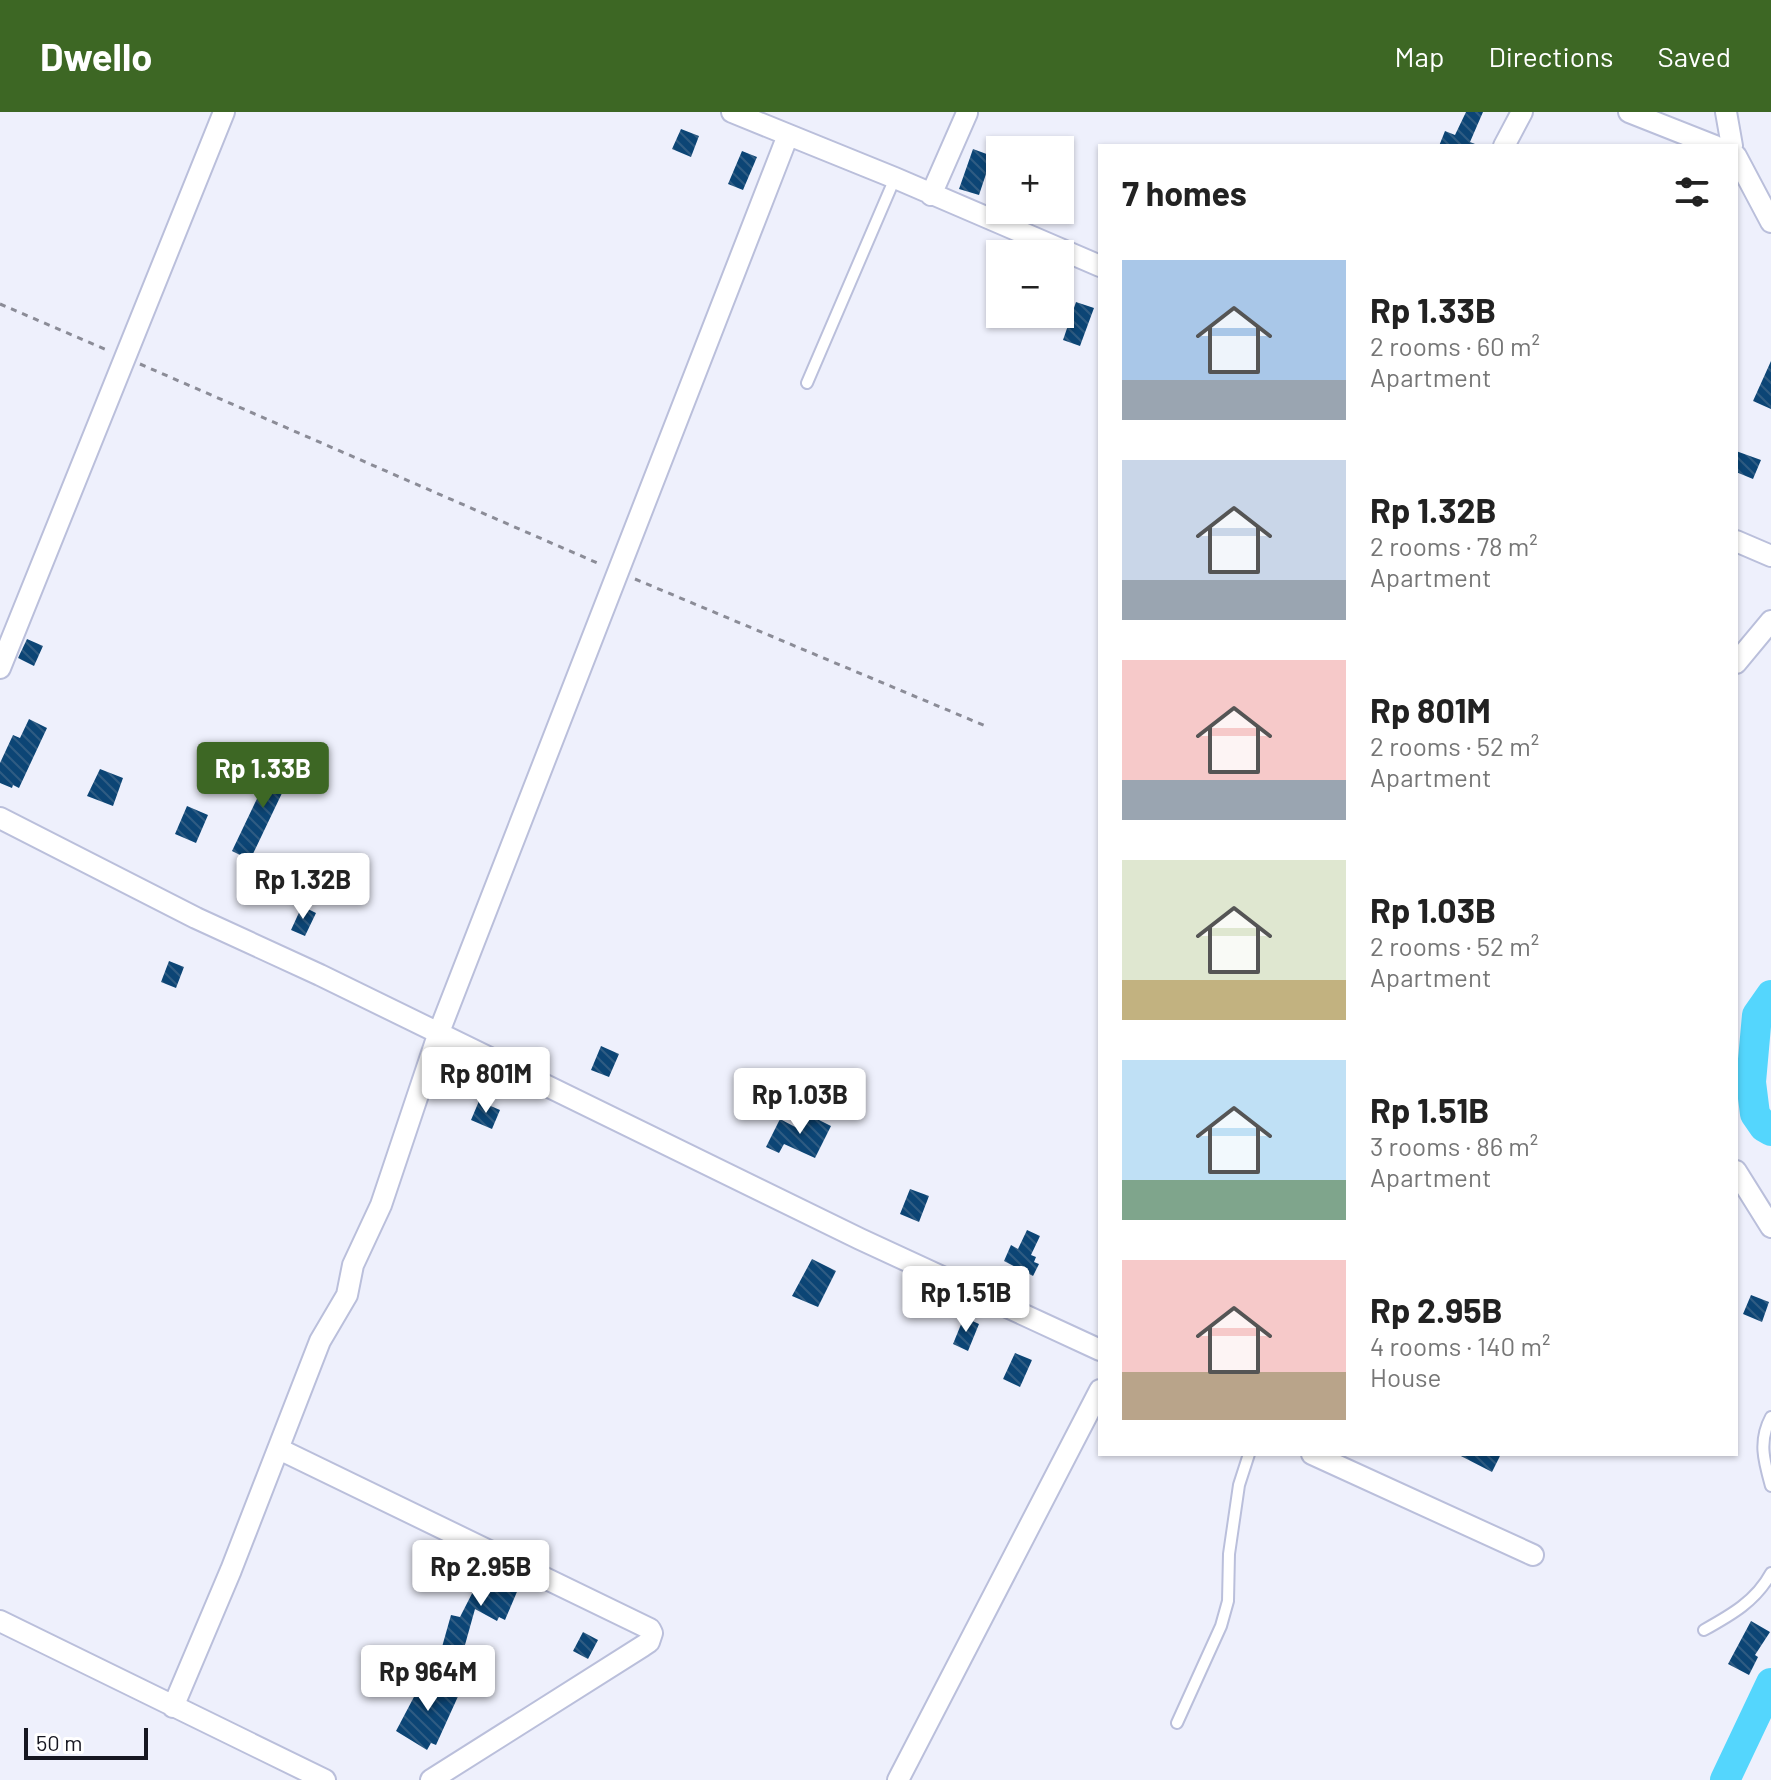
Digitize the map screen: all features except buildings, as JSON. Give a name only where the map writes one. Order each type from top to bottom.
[{"type":"street","points":[[0,668],[224,112]]},
{"type":"street","points":[[732,112],[1098,265]]},
{"type":"street","points":[[1505,144],[1522,112]]},
{"type":"street","points":[[1629,112],[1710,144]]},
{"type":"street","points":[[1726,112],[1732,144]]},
{"type":"street","points":[[931,195],[967,113]]},
{"type":"street","points":[[173,1707],[320,1341],[347,1295],[356,1257],[381,1205],[439,1032],[788,135]]},
{"type":"street","points":[[1738,160],[1771,222]]},
{"type":"street","points":[[1738,542],[1771,556]]},
{"type":"street","points":[[1738,661],[1771,621]]},
{"type":"street","points":[[0,818],[196,918],[439,1032],[860,1239],[1098,1349]]},
{"type":"street","points":[[1738,1174],[1771,1227]]},
{"type":"street","points":[[898,1780],[1098,1394]]},
{"type":"street","points":[[279,1449],[650,1629],[652,1633],[649,1642],[643,1646],[431,1780]]},
{"type":"street","points":[[1316,1456],[1533,1555]]},
{"type":"street","points":[[0,1621],[325,1780]]},
{"type":"lane","points":[[807,383],[895,178]]},
{"type":"lane","points":[[1771,1417],[1764,1430],[1762,1448],[1771,1486]]},
{"type":"lane","points":[[1177,1723],[1221,1626],[1228,1601],[1229,1554],[1239,1485],[1248,1456]]},
{"type":"lane","points":[[1704,1630],[1741,1609],[1763,1588],[1771,1573]]},
{"type":"path","points":[[0,304],[619,572],[988,727]]},
{"type":"waterway","points":[[1771,995],[1757,1015],[1751,1082],[1755,1114],[1771,1131]]},
{"type":"waterway","points":[[1725,1780],[1771,1683]]}]
